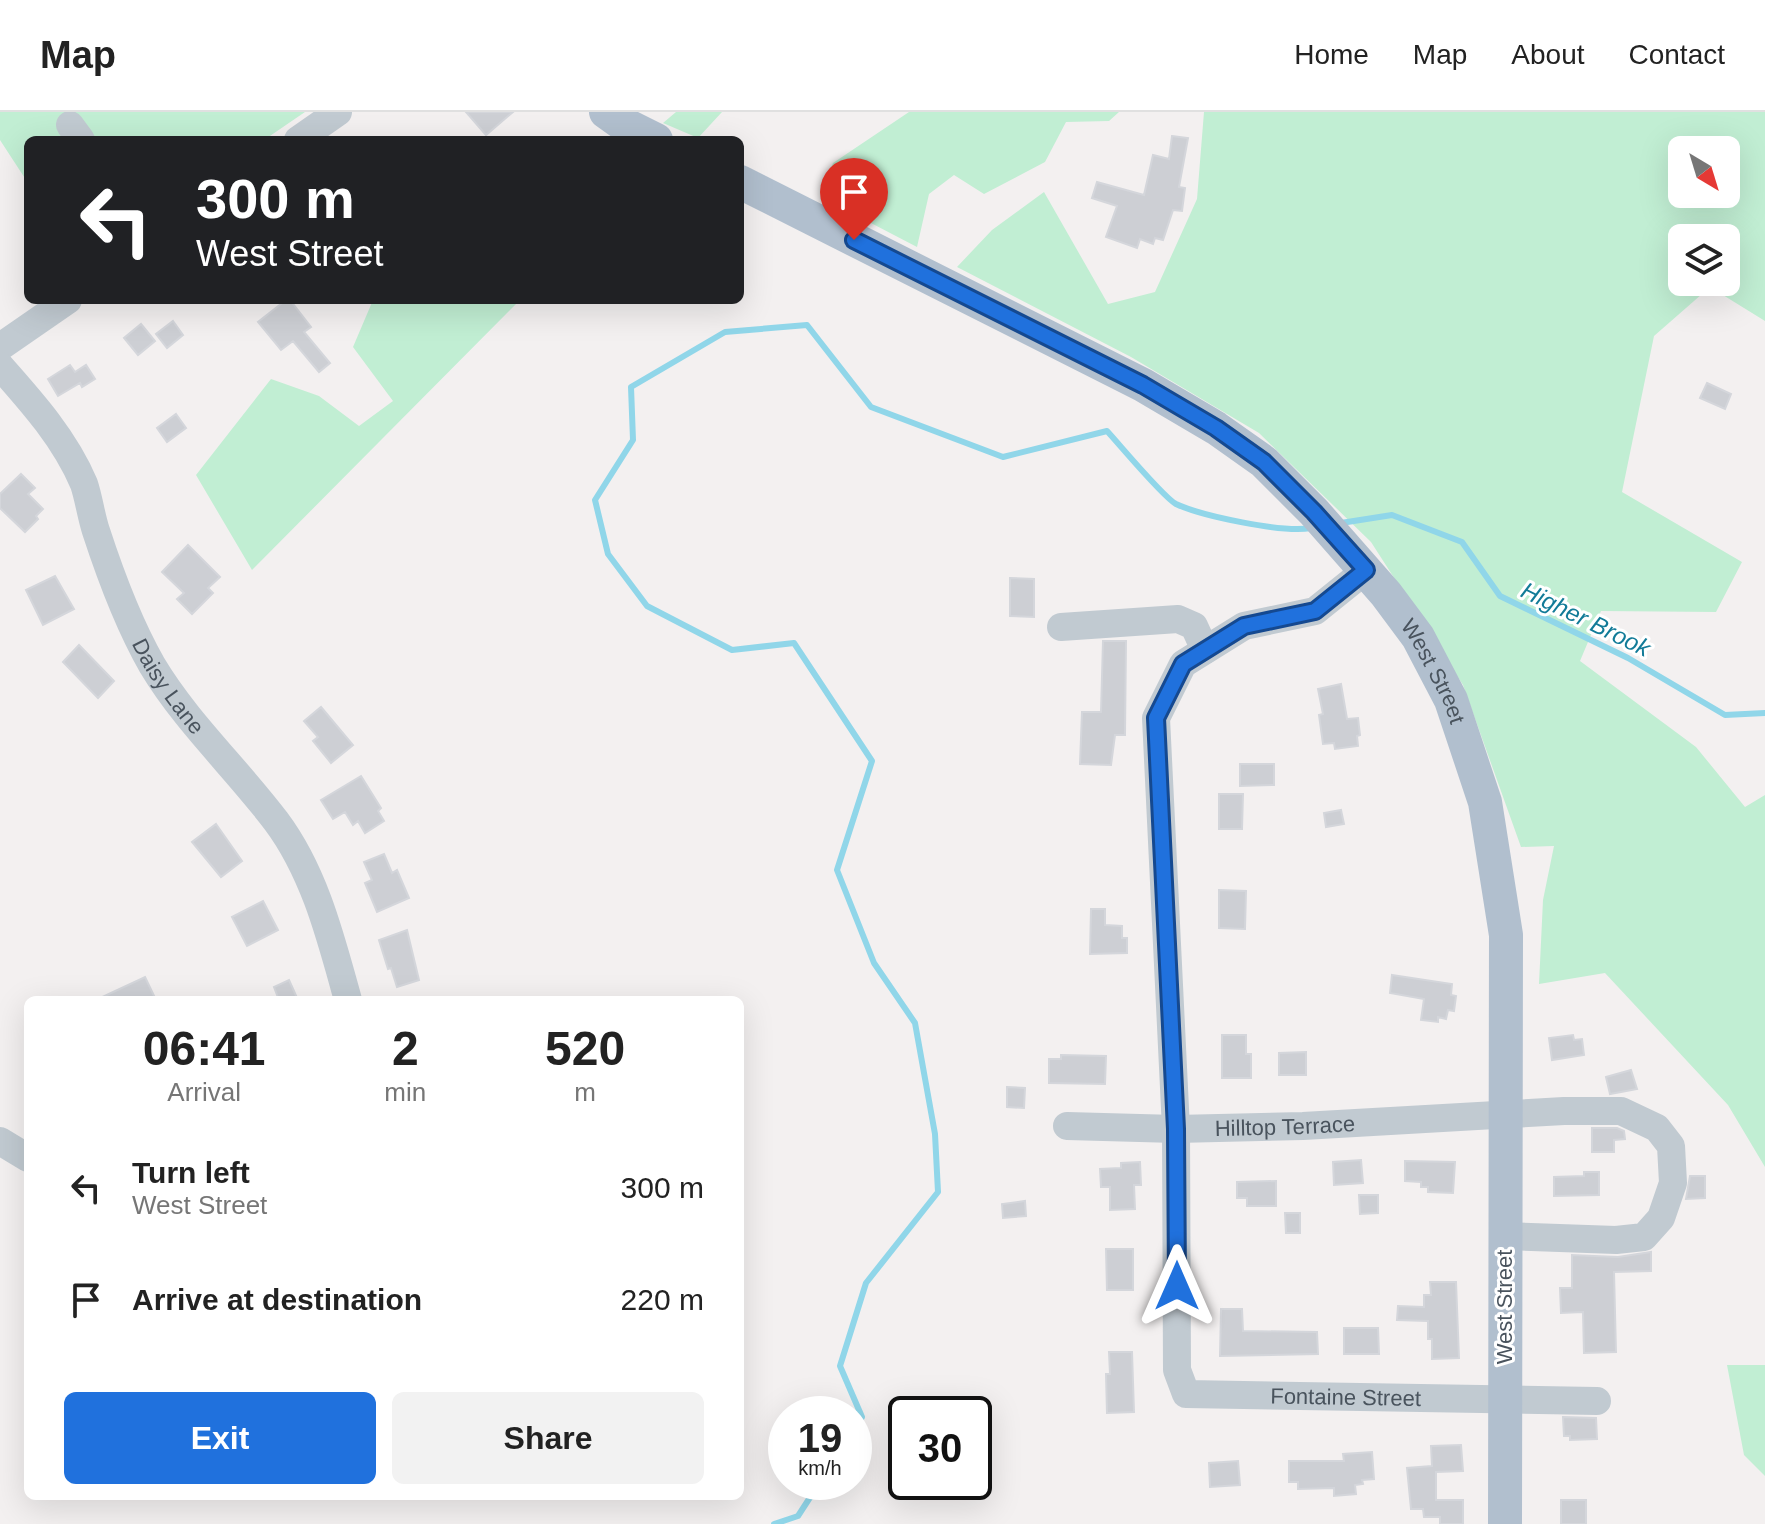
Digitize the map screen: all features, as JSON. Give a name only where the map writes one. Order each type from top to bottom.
[{"type":"main road","points":[[606,112],[648,136]]},
{"type":"main road","name":"West Street","points":[[744,184],[1143,385],[1216,428],[1264,462],[1314,512],[1366,570],[1418,637],[1451,700],[1485,802],[1506,935],[1505,1524]]},
{"type":"street","points":[[304,136],[338,112]]},
{"type":"street","points":[[0,347],[62,304]]},
{"type":"street","name":"Daisy Lane","points":[[0,366],[37,407],[67,450],[84,486],[122,605],[153,666],[201,733],[277,822],[293,848],[312,886],[331,938],[347,996]]},
{"type":"street","points":[[1176,1129],[1156,718],[1183,664],[1244,626],[1315,611],[1366,570]]},
{"type":"street","points":[[1061,627],[1178,619],[1194,626],[1205,650]]},
{"type":"street","points":[[1504,1236],[1616,1240],[1644,1237],[1661,1218],[1673,1183],[1671,1146],[1657,1128],[1621,1111],[1564,1111],[1505,1116]]},
{"type":"street","name":"Hilltop Terrace","points":[[1067,1126],[1176,1129],[1505,1116]]},
{"type":"street","name":"Fontaine Street","points":[[1176,1129],[1177,1370],[1186,1394],[1597,1401]]},
{"type":"street","points":[[0,1141],[24,1156]]},
{"type":"green space","points":[[0,112],[305,112],[270,136],[24,136],[24,177],[0,140]]},
{"type":"green space","points":[[676,112],[722,112],[700,136],[663,123]]},
{"type":"green space","points":[[909,112],[1119,112],[1109,121],[1066,122],[1045,162],[984,194],[954,175],[929,194],[917,247],[821,197],[833,163]]},
{"type":"green space","points":[[1204,112],[1765,112],[1765,321],[1725,296],[1740,296],[1740,224],[1668,224],[1668,296],[1700,296],[1654,336],[1622,492],[1742,562],[1716,612],[1601,611],[1580,661],[1696,747],[1745,807],[1765,795],[1765,1167],[1728,1105],[1605,973],[1539,984],[1543,900],[1554,846],[1521,847],[1463,685],[1371,542],[1259,433],[1131,357],[957,267],[992,230],[1044,192],[1108,304],[1155,292],[1197,199]]},
{"type":"green space","points":[[371,304],[516,304],[252,570],[196,475],[271,379],[319,396],[359,426],[393,401],[353,347]]},
{"type":"green space","points":[[1727,1365],[1765,1365],[1765,1476],[1744,1455]]},
{"type":"building","points":[[466,112],[513,112],[486,135]]},
{"type":"building","points":[[1172,136],[1188,138],[1179,187],[1185,188],[1182,211],[1173,210],[1163,240],[1155,238],[1153,244],[1140,239],[1137,248],[1106,237],[1117,206],[1092,198],[1097,182],[1144,195],[1153,155],[1169,159]]},
{"type":"building","points":[[281,304],[293,304],[311,327],[304,332],[330,363],[319,372],[293,341],[281,350],[258,322]]},
{"type":"building","points":[[173,321],[183,335],[167,348],[156,334]]},
{"type":"building","points":[[141,324],[155,341],[138,355],[124,338]]},
{"type":"building","points":[[70,365],[75,372],[86,365],[95,379],[82,387],[80,383],[58,396],[48,379]]},
{"type":"building","points":[[1707,383],[1731,394],[1725,409],[1700,398]]},
{"type":"building","points":[[176,414],[186,428],[167,442],[157,428]]},
{"type":"building","points":[[21,474],[35,488],[28,494],[43,509],[25,532],[0,508],[0,494]]},
{"type":"building","points":[[188,545],[220,577],[208,588],[213,593],[192,614],[177,599],[184,593],[162,572]]},
{"type":"building","points":[[55,576],[74,609],[43,625],[26,590]]},
{"type":"building","points":[[1010,578],[1034,579],[1034,617],[1010,616]]},
{"type":"building","points":[[1103,641],[1126,641],[1125,735],[1115,735],[1111,765],[1080,764],[1082,712],[1101,712]]},
{"type":"building","points":[[79,645],[114,681],[98,698],[63,662]]},
{"type":"building","points":[[1341,684],[1347,719],[1358,718],[1360,735],[1357,736],[1358,746],[1335,749],[1334,743],[1323,744],[1319,715],[1323,714],[1318,689]]},
{"type":"building","points":[[321,707],[353,745],[331,763],[313,741],[318,737],[304,721]]},
{"type":"building","points":[[1240,764],[1274,764],[1274,785],[1240,786]]},
{"type":"building","points":[[361,776],[381,808],[378,811],[384,821],[365,833],[358,821],[353,825],[345,812],[333,819],[321,800]]},
{"type":"building","points":[[1219,794],[1243,794],[1242,829],[1219,829]]},
{"type":"building","points":[[1341,810],[1344,824],[1326,827],[1324,813]]},
{"type":"building","points":[[216,824],[242,861],[221,877],[192,842]]},
{"type":"building","points":[[384,854],[392,873],[397,870],[409,898],[377,912],[365,883],[372,880],[364,862]]},
{"type":"building","points":[[1219,890],[1246,891],[1245,929],[1219,928]]},
{"type":"building","points":[[263,901],[278,930],[247,946],[232,917]]},
{"type":"building","points":[[1091,909],[1105,909],[1105,925],[1122,926],[1122,938],[1127,938],[1127,953],[1090,954]]},
{"type":"building","points":[[407,930],[419,980],[397,987],[379,940]]},
{"type":"building","points":[[1392,975],[1452,984],[1451,995],[1456,996],[1454,1011],[1448,1010],[1446,1019],[1438,1017],[1438,1022],[1421,1020],[1424,999],[1390,993]]},
{"type":"building","points":[[145,977],[154,996],[105,996]]},
{"type":"building","points":[[289,980],[296,996],[277,996],[274,987]]},
{"type":"building","points":[[1222,1035],[1246,1035],[1246,1054],[1251,1054],[1251,1078],[1222,1078]]},
{"type":"building","points":[[1573,1035],[1574,1040],[1582,1039],[1584,1055],[1552,1060],[1549,1038]]},
{"type":"building","points":[[1306,1052],[1306,1075],[1279,1075],[1279,1053]]},
{"type":"building","points":[[1061,1055],[1106,1056],[1105,1084],[1049,1083],[1049,1059],[1061,1059]]},
{"type":"building","points":[[1631,1070],[1637,1089],[1610,1094],[1606,1077]]},
{"type":"building","points":[[1007,1087],[1025,1088],[1024,1108],[1007,1107]]},
{"type":"building","points":[[1592,1128],[1617,1128],[1624,1131],[1625,1139],[1614,1140],[1614,1152],[1592,1152]]},
{"type":"building","points":[[1361,1160],[1363,1183],[1334,1185],[1333,1162]]},
{"type":"building","points":[[1405,1161],[1455,1162],[1453,1193],[1428,1192],[1428,1187],[1421,1187],[1421,1182],[1405,1181]]},
{"type":"building","points":[[1140,1162],[1141,1185],[1134,1185],[1135,1209],[1110,1210],[1110,1187],[1101,1187],[1100,1169],[1121,1168],[1121,1163]]},
{"type":"building","points":[[1584,1172],[1599,1172],[1599,1195],[1554,1196],[1554,1177],[1584,1176]]},
{"type":"building","points":[[1690,1176],[1705,1176],[1705,1198],[1686,1199]]},
{"type":"building","points":[[1276,1181],[1276,1206],[1247,1206],[1247,1198],[1237,1198],[1237,1182]]},
{"type":"building","points":[[1359,1195],[1378,1195],[1378,1213],[1360,1214]]},
{"type":"building","points":[[1025,1201],[1026,1216],[1003,1218],[1002,1204]]},
{"type":"building","points":[[1285,1213],[1300,1213],[1300,1233],[1286,1233]]},
{"type":"building","points":[[1106,1249],[1133,1249],[1133,1290],[1107,1290]]},
{"type":"building","points":[[1651,1252],[1651,1271],[1614,1272],[1616,1352],[1584,1353],[1583,1312],[1561,1313],[1560,1288],[1572,1288],[1572,1255],[1618,1257]]},
{"type":"building","points":[[1430,1282],[1456,1282],[1459,1358],[1432,1359],[1428,1321],[1397,1320],[1398,1306],[1424,1307],[1424,1295],[1431,1295]]},
{"type":"building","points":[[1221,1309],[1242,1309],[1243,1331],[1317,1332],[1318,1354],[1220,1356]]},
{"type":"building","points":[[1344,1328],[1378,1328],[1379,1354],[1344,1354]]},
{"type":"building","points":[[1109,1352],[1132,1352],[1134,1412],[1107,1413]]},
{"type":"building","points":[[1563,1417],[1596,1418],[1597,1439],[1570,1440],[1570,1436],[1564,1436]]},
{"type":"building","points":[[1461,1445],[1463,1471],[1436,1472],[1436,1500],[1463,1500],[1463,1524],[1440,1524],[1440,1517],[1424,1517],[1423,1509],[1411,1509],[1407,1468],[1432,1466],[1431,1446]]},
{"type":"building","points":[[1372,1452],[1374,1479],[1362,1480],[1363,1484],[1355,1485],[1356,1494],[1334,1496],[1334,1488],[1298,1489],[1298,1482],[1289,1482],[1289,1461],[1344,1461],[1343,1454]]},
{"type":"building","points":[[1238,1461],[1240,1485],[1210,1487],[1209,1463]]},
{"type":"building","points":[[1561,1500],[1586,1500],[1586,1524],[1561,1524]]},
{"type":"waterway","name":"Higher Brook","points":[[853,1396],[840,1366],[866,1283],[938,1192],[935,1134],[915,1023],[874,963],[837,870],[872,761],[794,643],[732,650],[647,606],[608,554],[595,500],[633,440],[631,387],[725,332],[807,325],[871,407],[1003,457],[1107,431],[1176,504],[1242,522],[1281,528],[1311,528]]},
{"type":"waterway","name":"Higher Brook","points":[[1341,523],[1392,515],[1462,542],[1500,596],[1628,658],[1725,715],[1765,713]]},
{"type":"waterway","name":"Higher Brook","points":[[774,1524],[798,1516],[808,1500]]},
{"type":"route","points":[[854,240],[1143,385],[1216,428],[1264,462],[1366,570],[1315,611],[1244,626],[1183,664],[1156,718],[1176,1129],[1177,1286]]}]
